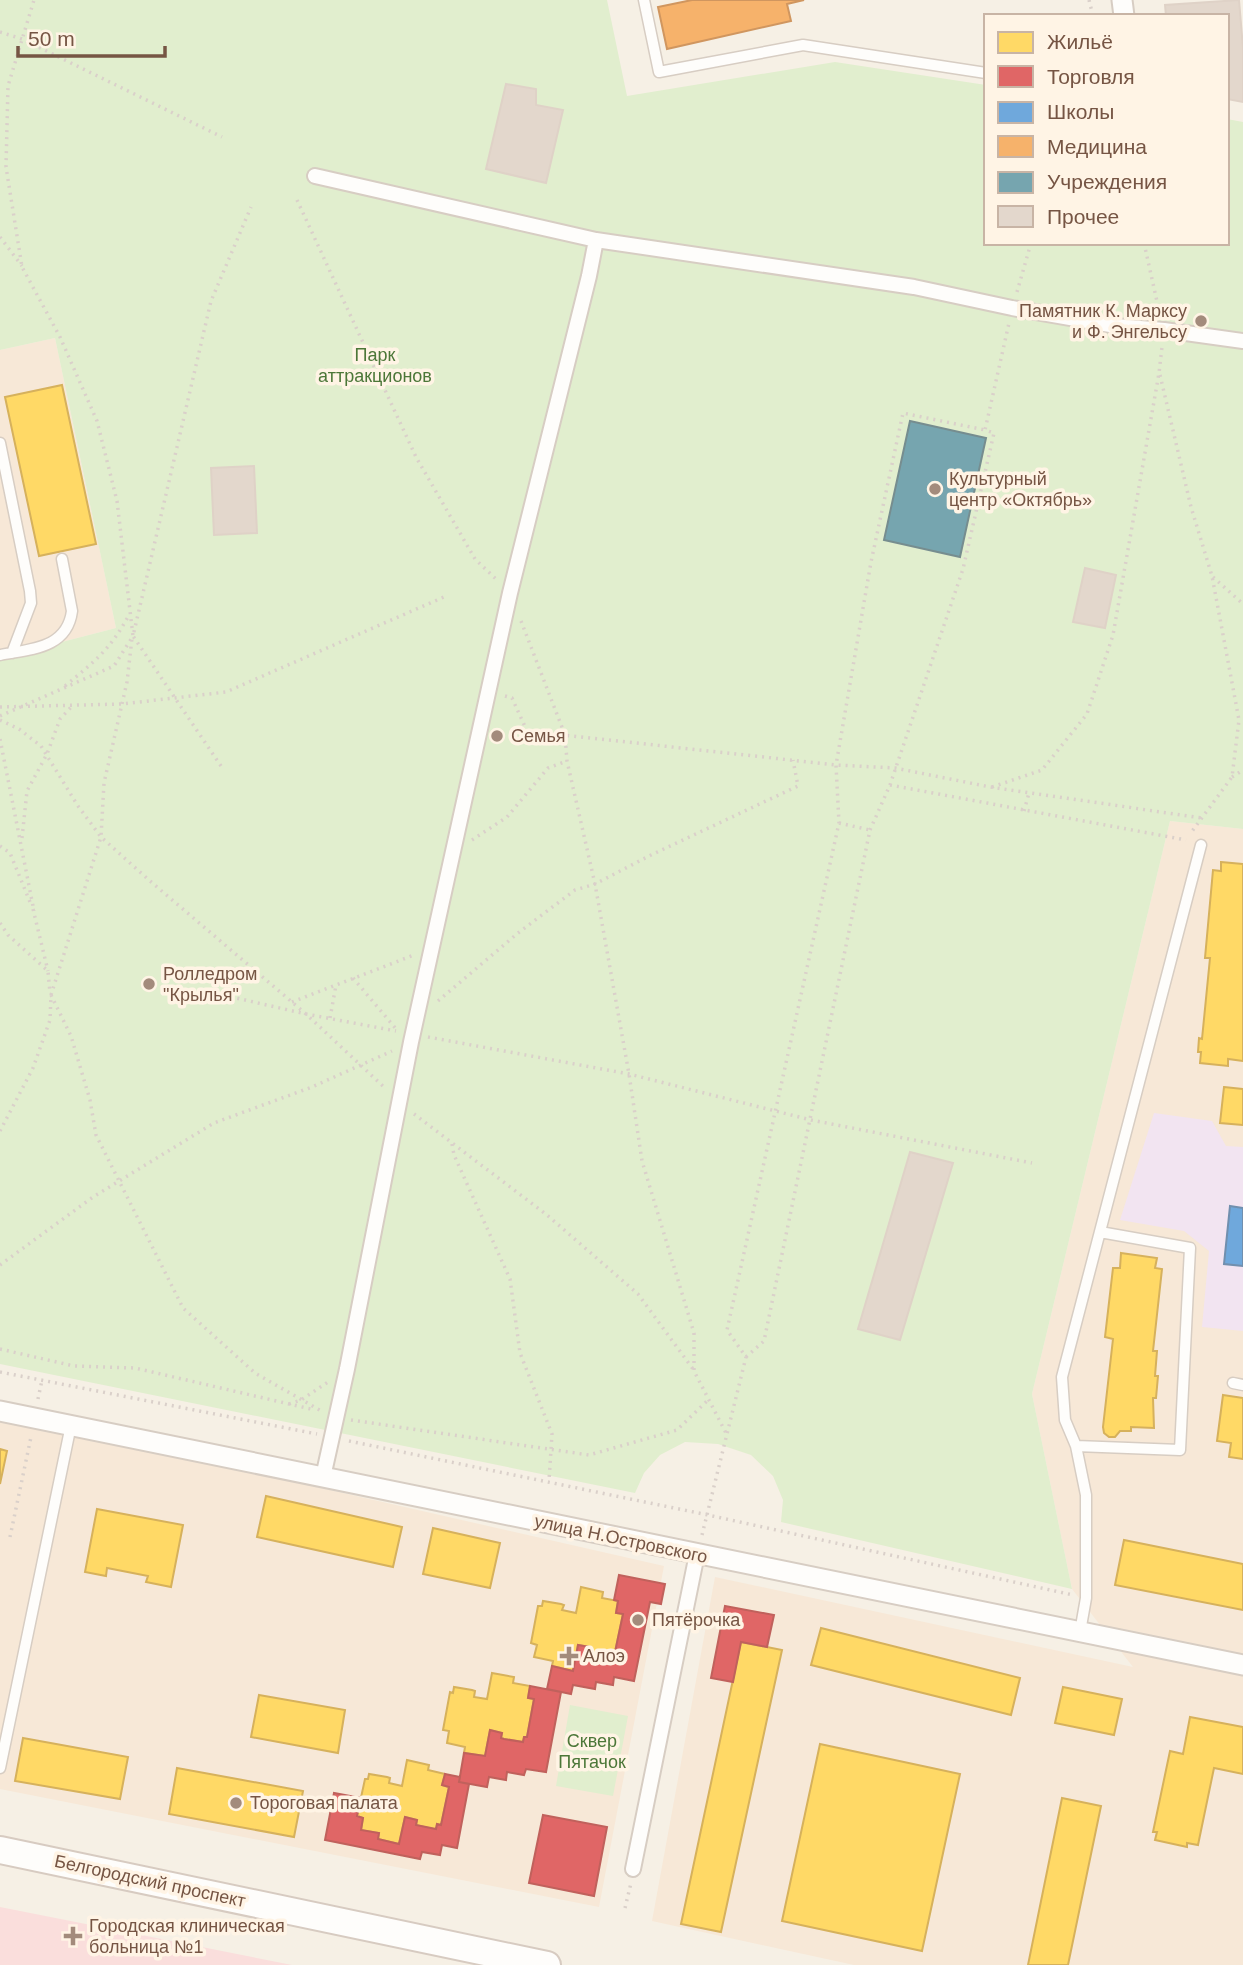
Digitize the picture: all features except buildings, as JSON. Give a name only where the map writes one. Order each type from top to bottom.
[{"type":"main road","name":"Белгородский проспект","points":[[0,1850],[547,1965]]},
{"type":"street","points":[[315,176],[596,240],[914,287],[1116,326],[1243,341]]},
{"type":"street","points":[[323,1477],[401,1104],[412,1038],[510,593],[596,240]]},
{"type":"street","name":"улица Н.Островского","points":[[0,1411],[1243,1665]]},
{"type":"street","points":[[633,1869],[697,1554]]},
{"type":"lane","points":[[644,0],[659,72],[803,45],[984,74]]},
{"type":"lane","points":[[0,443],[31,603],[12,653]]},
{"type":"lane","points":[[0,655],[48,645],[65,632],[72,611],[62,558]]},
{"type":"lane","points":[[1080,1633],[1086,1598],[1086,1495],[1076,1446],[1065,1420],[1062,1377],[1201,845]]},
{"type":"lane","points":[[1076,1446],[1180,1450],[1190,1248],[1100,1233]]},
{"type":"lane","points":[[0,1768],[71,1425]]},
{"type":"path","points":[[22,267],[6,167],[8,86],[34,0]]},
{"type":"path","points":[[0,32],[22,39],[222,137]]},
{"type":"path","points":[[297,200],[415,457],[475,558],[510,593],[565,735],[567,761],[595,884],[642,1161],[694,1333],[694,1371]]},
{"type":"path","points":[[251,207],[211,301],[133,636],[122,704],[104,783],[101,837],[51,995],[71,1036],[90,1100],[96,1135],[183,1308],[255,1373],[336,1418],[589,1455],[677,1430],[708,1400]]},
{"type":"path","points":[[0,237],[22,267],[60,337],[97,421],[117,501],[133,636],[220,766]]},
{"type":"path","points":[[985,430],[1012,308],[1030,245]]},
{"type":"path","points":[[990,787],[1042,770],[1087,714],[1113,635],[1159,373],[1164,330],[1144,245]]},
{"type":"path","points":[[1159,373],[1191,507],[1212,576],[1239,720],[1232,777]]},
{"type":"path","points":[[697,1554],[746,1357],[764,1341],[870,830],[890,785],[963,569],[994,433],[985,430],[903,413],[871,562],[836,765],[839,823],[727,1330],[746,1357]]},
{"type":"path","points":[[1212,576],[1243,604]]},
{"type":"path","points":[[0,706],[122,704],[226,692],[444,597]]},
{"type":"path","points":[[61,690],[103,655],[117,638],[130,614]]},
{"type":"path","points":[[0,718],[114,666],[133,636]]},
{"type":"path","points":[[489,691],[512,698],[527,731],[836,765],[895,768],[990,787],[1202,818]]},
{"type":"path","points":[[21,844],[27,791],[47,754],[60,719],[74,705]]},
{"type":"path","points":[[0,718],[41,746],[78,806],[101,837],[306,1014],[401,1104],[547,1214],[638,1294],[694,1371],[727,1435]]},
{"type":"path","points":[[0,738],[51,995],[50,1020],[33,1068],[0,1131]]},
{"type":"path","points":[[418,1018],[518,933],[575,890],[595,884],[798,786],[793,760]]},
{"type":"path","points":[[453,853],[507,817],[548,768],[567,761]]},
{"type":"path","points":[[1186,840],[1232,777],[1243,770]]},
{"type":"path","points":[[890,785],[1201,845]]},
{"type":"path","points":[[1024,811],[1030,793]]},
{"type":"path","points":[[839,823],[870,830]]},
{"type":"path","points":[[0,846],[10,853],[34,911]]},
{"type":"path","points":[[0,923],[8,936],[48,971]]},
{"type":"path","points":[[292,1002],[433,948]]},
{"type":"path","points":[[353,978],[398,1031]]},
{"type":"path","points":[[330,1018],[336,985]]},
{"type":"path","points":[[210,992],[398,1031],[412,1038],[629,1074],[811,1120],[1032,1163]]},
{"type":"path","points":[[0,1265],[93,1197],[214,1124],[312,1087],[412,1038]]},
{"type":"path","points":[[451,1142],[454,1155],[509,1279],[520,1353],[552,1434],[549,1481]]},
{"type":"path","points":[[0,1349],[74,1366],[135,1368],[321,1411]]},
{"type":"path","points":[[289,1404],[301,1400],[347,1369]]},
{"type":"path","points":[[0,1372],[549,1481],[1086,1598]]},
{"type":"path","points":[[10,1537],[30,1441]]},
{"type":"path","points":[[625,1908],[633,1869]]},
{"type":"shaded area","points":[[55,338],[116,628],[0,658],[0,350]]},
{"type":"shaded area","points":[[1170,821],[1243,829],[1243,1965],[854,1965],[652,1921],[715,1577],[1133,1667],[1072,1589],[1032,1394]]},
{"type":"shaded area","points":[[1154,1113],[1212,1121],[1226,1146],[1243,1147],[1243,1331],[1202,1327],[1209,1251],[1184,1231],[1120,1220]]},
{"type":"shaded area","points":[[0,1415],[664,1566],[599,1907],[0,1789]]},
{"type":"shaded area","name":"Городская клиническая больница №1","points":[[0,1907],[292,1965],[0,1965]]},
{"type":"green space","name":"Парк аттракционов","points":[[0,0],[607,0],[627,96],[835,62],[984,85],[984,245],[1229,245],[1229,119],[1243,122],[1243,829],[1170,821],[1032,1394],[1072,1589],[781,1522],[783,1500],[773,1476],[751,1455],[718,1444],[685,1442],[660,1455],[644,1473],[635,1493],[0,1364],[0,658],[116,628],[55,338],[0,350]]},
{"type":"green space","name":"Сквер Пятачок","points":[[570,1705],[628,1716],[613,1796],[556,1786]]},
{"type":"place","name":"Памятник К. Марксу и Ф. Энгельсу","points":[[1201,321]]},
{"type":"place","name":"Культурный центр «Октябрь»","points":[[935,489]]},
{"type":"place","name":"Семья","points":[[497,736]]},
{"type":"place","name":"Ролледром \"Крылья\"","points":[[149,984]]},
{"type":"place","name":"Пятёрочка","points":[[638,1620]]},
{"type":"place","name":"Алоэ","points":[[569,1656]]},
{"type":"place","name":"Тороговая палата","points":[[236,1803]]},
{"type":"place","name":"Городская клиническая больница №1","points":[[73,1936]]}]
